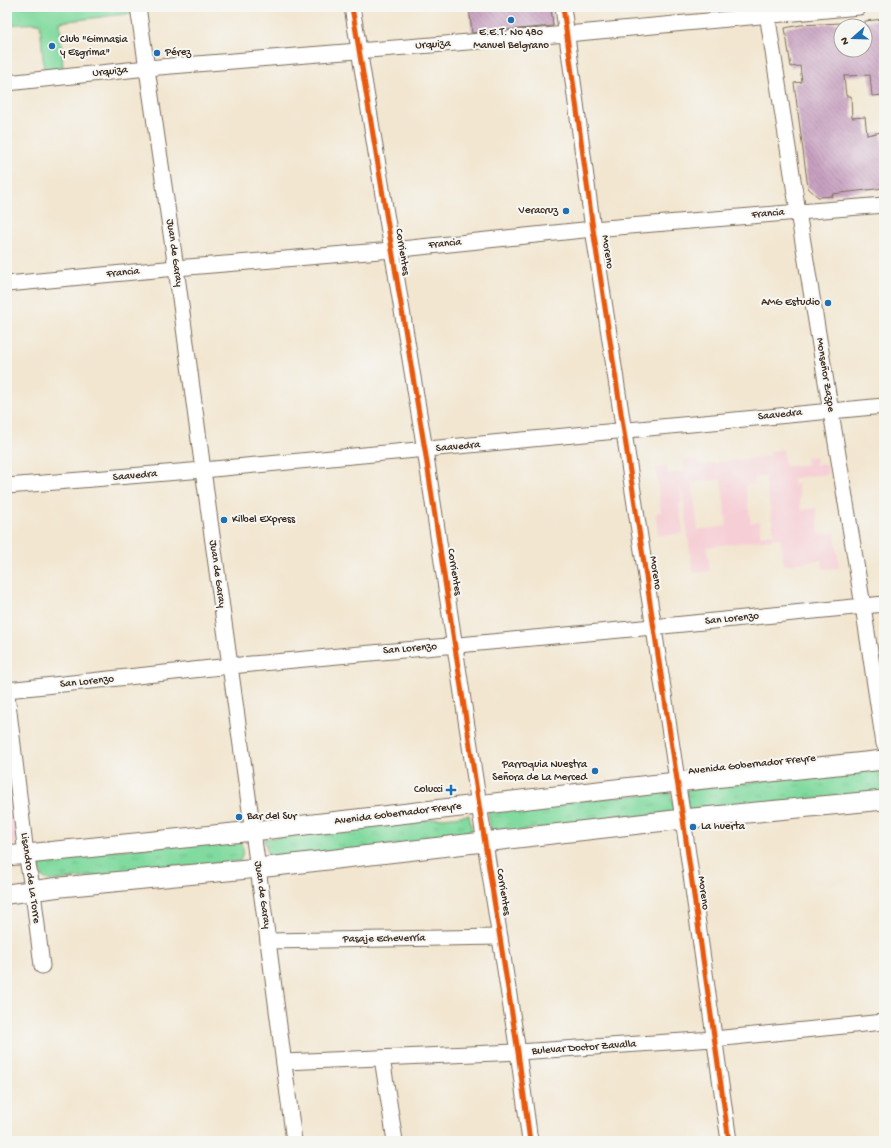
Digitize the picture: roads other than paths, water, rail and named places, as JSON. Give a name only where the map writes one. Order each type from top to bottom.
[{"type":"main road","name":"Avenida Gobernador Freyre","points":[[7,856],[253,831],[676,782],[884,760]]},
{"type":"main road","points":[[7,894],[33,892],[61,887],[258,868],[485,843],[683,819],[884,800]]},
{"type":"street","name":"Juan de Garay","points":[[138,7],[176,268],[294,1141]]},
{"type":"street","name":"Corrientes","points":[[352,7],[425,450],[518,1052],[530,1141]]},
{"type":"street","name":"Moreno","points":[[563,7],[593,228],[654,627],[676,782],[683,819],[729,1141]]},
{"type":"street","name":"Urquiza","points":[[7,83],[147,68],[567,34],[767,11],[859,7]]},
{"type":"street","name":"Monseñor Zazpe","points":[[767,11],[884,744]]},
{"type":"street","name":"Francia","points":[[7,284],[392,250],[593,228],[884,206]]},
{"type":"street","name":"Saavedra","points":[[7,486],[425,450],[884,406]]},
{"type":"street","name":"San Lorenzo","points":[[7,690],[230,666],[884,604]]},
{"type":"street","name":"Lisandro de La Torre","points":[[7,695],[26,854],[33,892],[42,966]]},
{"type":"street","name":"Pasaje Echeverría","points":[[268,941],[500,937]]},
{"type":"street","name":"Bulevar Doctor Zavalla","points":[[284,1062],[518,1052],[714,1039],[884,1022]]},
{"type":"street","points":[[382,1058],[394,1141]]},
{"type":"place","name":"E.E.T. No 480 Manuel Belgrano","points":[[511,20]]},
{"type":"place","name":"Club \"Gimnasia y Esgrima\"","points":[[52,46]]},
{"type":"place","name":"Pérez","points":[[157,53]]},
{"type":"place","name":"Veracruz","points":[[566,211]]},
{"type":"place","name":"AMG Estudio","points":[[828,303]]},
{"type":"place","name":"Kilbel Express","points":[[224,520]]},
{"type":"place","name":"Parroquia Nuestra Señora de La Merced","points":[[595,771]]},
{"type":"place","name":"Colucci","points":[[451,790]]},
{"type":"place","name":"Bar del Sur","points":[[239,817]]},
{"type":"place","name":"La huerta","points":[[693,827]]}]
